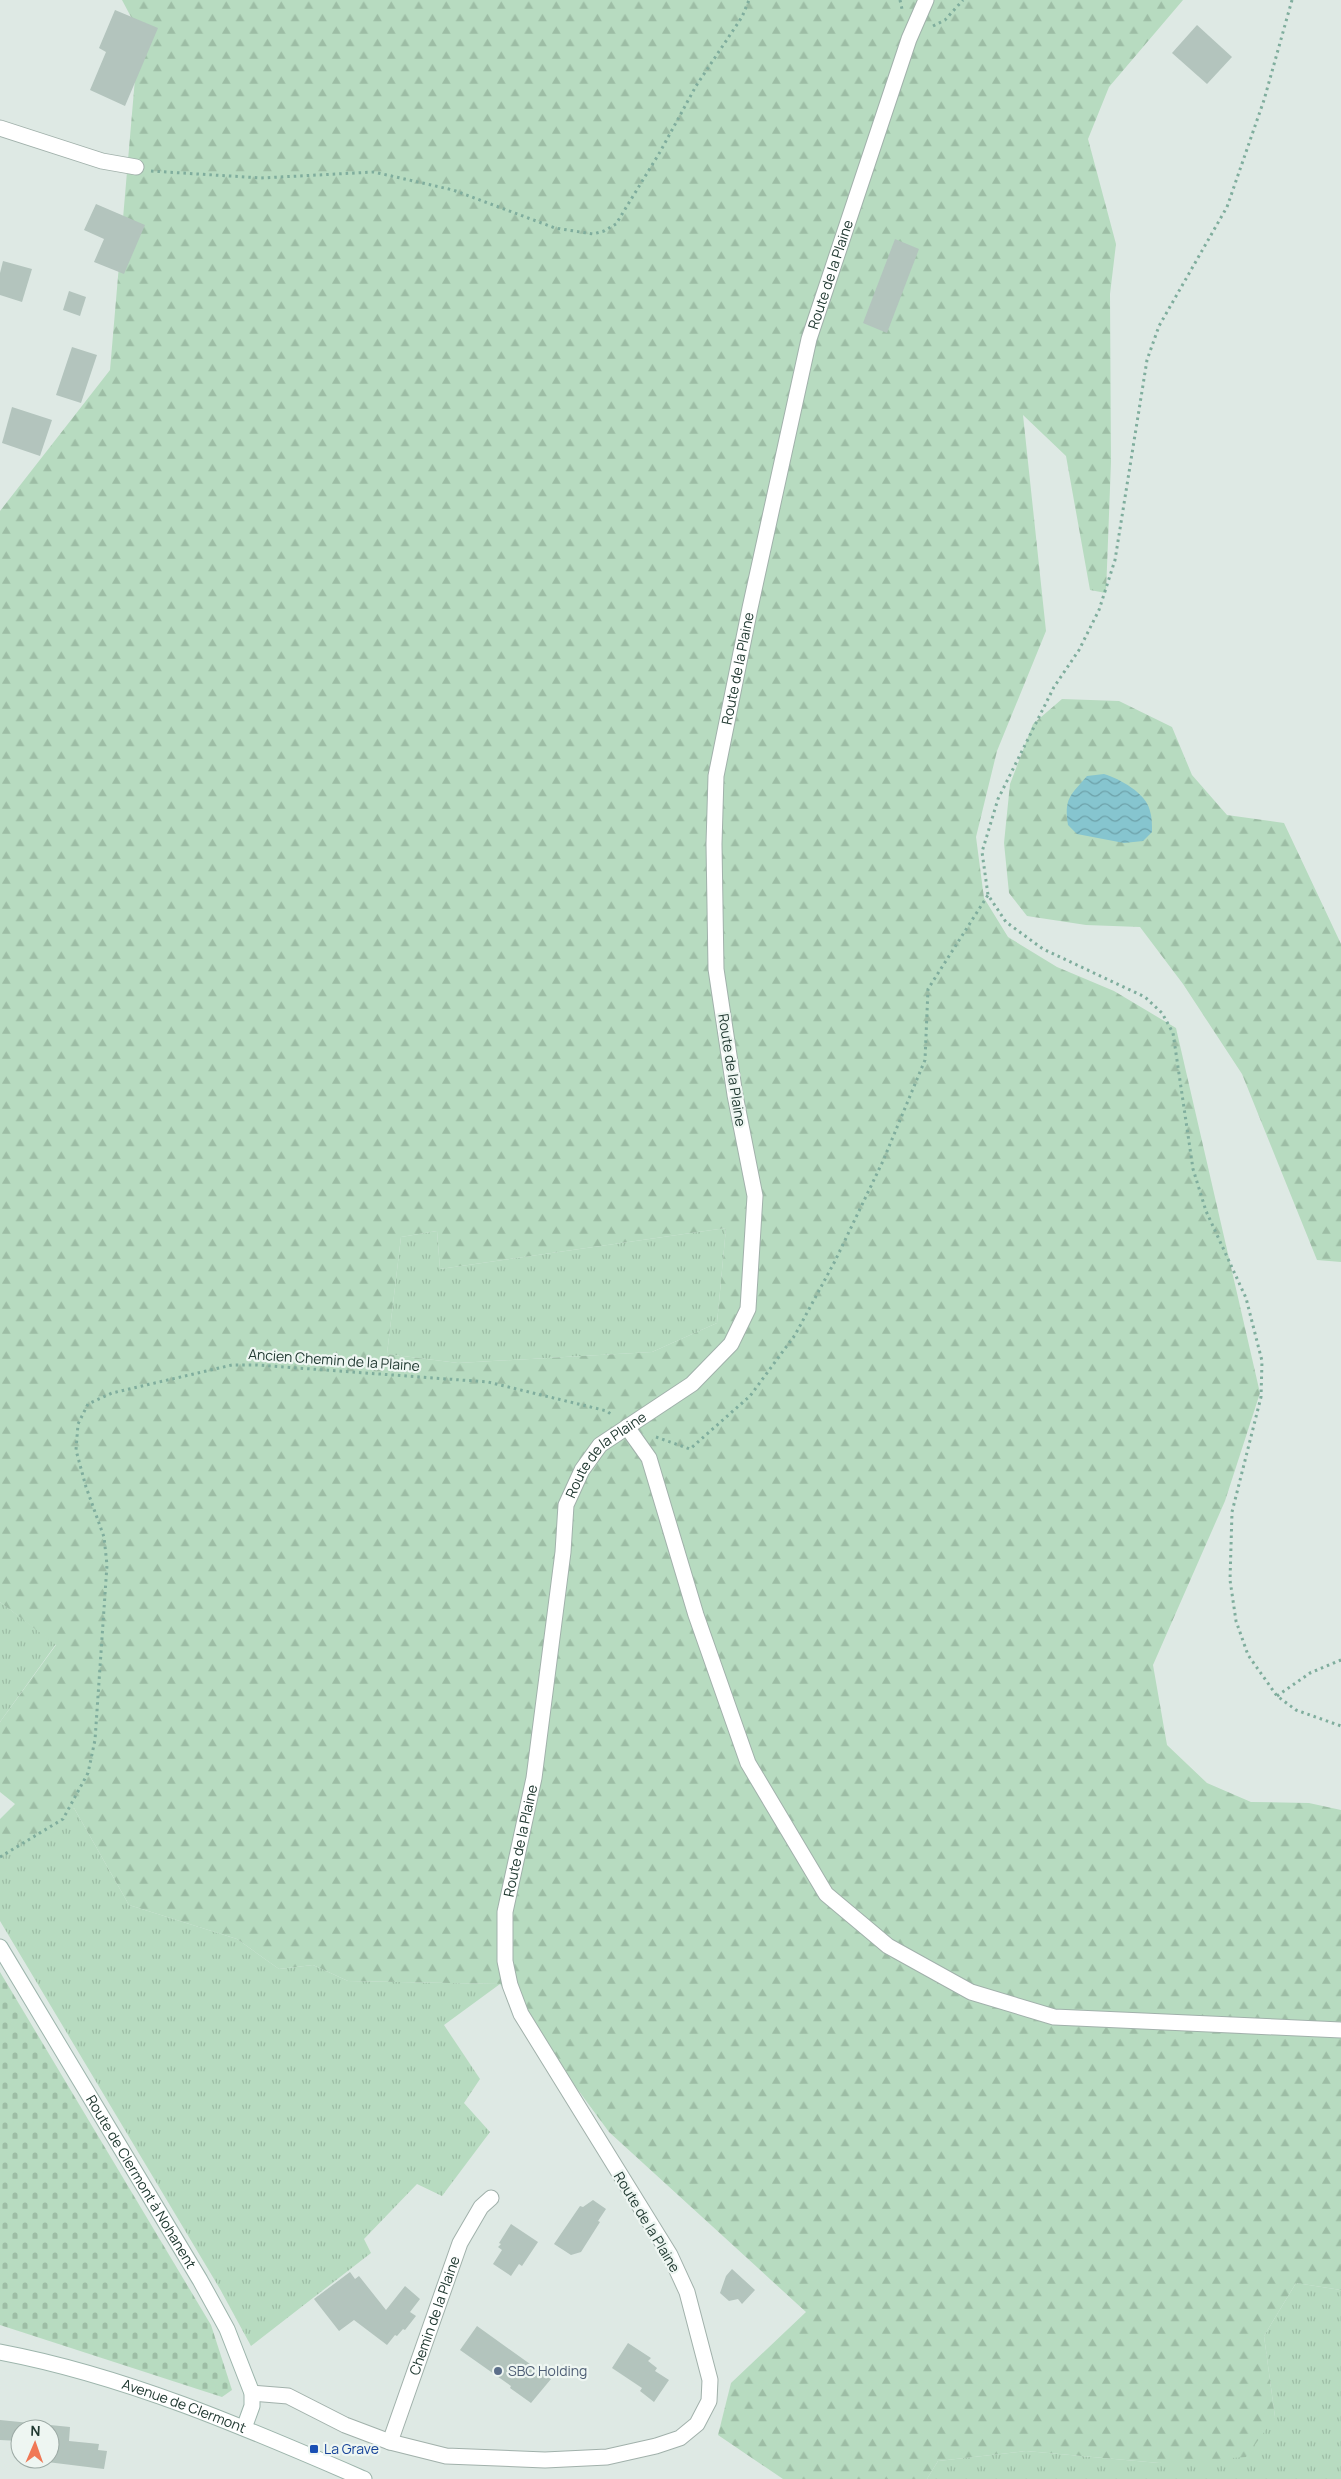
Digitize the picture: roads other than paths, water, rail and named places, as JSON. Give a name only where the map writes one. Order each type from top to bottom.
[{"type":"street","name":"Route de la Plaine","points":[[252,2394],[288,2396],[345,2425],[390,2442],[446,2456],[545,2460],[607,2457],[656,2446],[680,2438],[697,2424],[709,2401],[710,2380],[687,2292],[670,2255],[525,2021],[510,1985],[506,1961],[505,1912],[534,1778],[563,1552],[566,1505],[582,1470],[600,1445],[692,1384],[731,1344],[748,1309],[755,1196],[735,1095],[716,969],[714,844],[716,776],[750,608],[809,340],[909,39],[926,0]]},
{"type":"street","points":[[0,128],[102,162],[136,167]]},
{"type":"street","points":[[627,1427],[648,1458],[696,1616],[748,1763],[826,1894],[888,1946],[971,1992],[1054,2017],[1341,2030]]},
{"type":"street","name":"Route de Clermont à Nohanent","points":[[0,1947],[200,2280],[227,2329],[252,2394]]},
{"type":"street","name":"Chemin de la Plaine","points":[[390,2442],[460,2243],[481,2207],[491,2198]]},
{"type":"street","name":"Avenue de Clermont","points":[[0,2352],[96,2374],[244,2428],[364,2479]]},
{"type":"street","points":[[244,2428],[252,2406],[252,2394]]},
{"type":"water","points":[[1104,774],[1132,788],[1148,804],[1152,832],[1143,841],[1124,843],[1077,834],[1068,825],[1067,809],[1072,793],[1087,776]]},
{"type":"place","name":"SBC Holding","points":[[498,2371]]},
{"type":"place","name":"La Grave","points":[[314,2449]]}]
